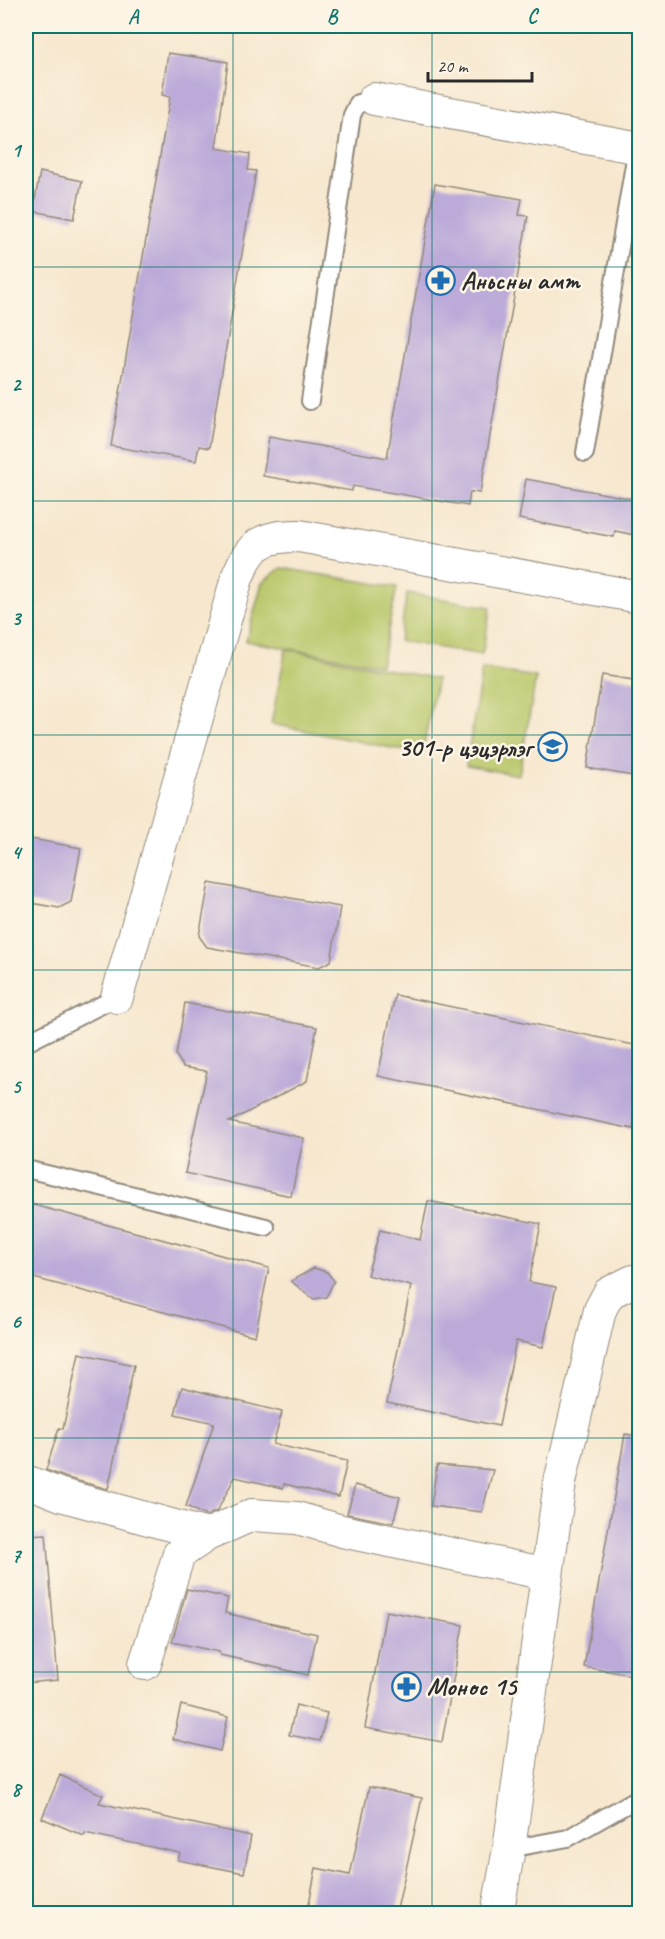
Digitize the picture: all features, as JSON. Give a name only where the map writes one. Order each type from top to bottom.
[{"type":"street","points":[[374,99],[638,147]]},
{"type":"street","points":[[117,997],[237,578],[242,564],[256,546],[265,539],[299,536],[639,597]]},
{"type":"street","points":[[496,1914],[509,1848],[560,1482],[600,1311],[609,1293],[633,1281],[639,1281]]},
{"type":"street","points":[[26,1481],[61,1494],[207,1535]]},
{"type":"street","points":[[145,1664],[179,1554],[207,1535],[252,1515],[297,1518],[342,1531],[547,1574]]},
{"type":"lane","points":[[310,401],[352,115],[358,103],[374,99]]},
{"type":"lane","points":[[585,453],[638,147]]},
{"type":"lane","points":[[26,1043],[117,997]]},
{"type":"lane","points":[[26,1169],[266,1227]]},
{"type":"lane","points":[[509,1848],[568,1838],[639,1797]]},
{"type":"green space","points":[[281,568],[397,587],[381,665],[246,641],[262,583]]},
{"type":"green space","points":[[407,593],[491,607],[482,655],[399,641]]},
{"type":"green space","points":[[286,649],[437,679],[422,754],[271,724]]},
{"type":"green space","points":[[482,669],[536,677],[519,775],[466,766]]},
{"type":"building","points":[[168,53],[228,62],[216,148],[250,154],[248,170],[256,171],[209,448],[199,446],[196,461],[111,446],[170,97],[162,95]]},
{"type":"building","points":[[40,172],[82,181],[74,219],[33,211]]},
{"type":"building","points":[[435,184],[522,199],[519,215],[528,216],[480,493],[470,492],[468,506],[353,486],[352,491],[263,476],[269,437],[387,458]]},
{"type":"building","points":[[526,479],[639,500],[639,536],[615,531],[614,537],[519,519]]},
{"type":"building","points":[[602,675],[639,681],[639,777],[587,768]]},
{"type":"building","points":[[26,838],[81,848],[71,902],[59,908],[26,902]]},
{"type":"building","points":[[209,883],[340,907],[331,961],[319,967],[207,947],[199,936]]},
{"type":"building","points":[[395,995],[639,1046],[639,1097],[633,1129],[378,1076]]},
{"type":"building","points":[[185,1003],[317,1027],[307,1081],[229,1122],[304,1138],[291,1196],[185,1173],[207,1071],[183,1067],[176,1055]]},
{"type":"building","points":[[428,1201],[541,1224],[529,1282],[556,1287],[543,1347],[516,1341],[499,1426],[387,1403],[411,1286],[367,1275],[380,1230],[420,1240]]},
{"type":"building","points":[[26,1203],[269,1268],[255,1336],[26,1276]]},
{"type":"building","points":[[314,1268],[327,1272],[334,1281],[326,1297],[314,1299],[291,1281]]},
{"type":"building","points":[[79,1353],[134,1365],[108,1489],[46,1470],[59,1428],[63,1429]]},
{"type":"building","points":[[182,1387],[282,1412],[273,1444],[347,1461],[339,1497],[284,1484],[283,1488],[235,1477],[217,1511],[206,1516],[186,1506],[214,1423],[175,1414]]},
{"type":"building","points":[[625,1434],[639,1436],[639,1660],[637,1676],[584,1667]]},
{"type":"building","points":[[437,1465],[493,1470],[482,1512],[431,1506]]},
{"type":"building","points":[[355,1485],[400,1497],[393,1523],[347,1514]]},
{"type":"building","points":[[46,1534],[58,1680],[26,1683],[26,1535]]},
{"type":"building","points":[[187,1589],[228,1598],[225,1613],[317,1634],[308,1675],[172,1642]]},
{"type":"building","points":[[386,1611],[463,1625],[442,1742],[365,1728]]},
{"type":"building","points":[[181,1705],[228,1717],[220,1751],[173,1739]]},
{"type":"building","points":[[296,1705],[327,1713],[320,1741],[289,1735]]},
{"type":"building","points":[[60,1775],[103,1795],[99,1803],[251,1836],[244,1873],[178,1860],[180,1853],[85,1833],[84,1836],[42,1818]]},
{"type":"building","points":[[369,1787],[422,1798],[396,1914],[307,1914],[316,1868],[350,1875]]},
{"type":"place","name":"Аньсны амт","points":[[440,280]]},
{"type":"place","name":"301-р цэцэрлэг","points":[[553,747]]},
{"type":"place","name":"Монос 15","points":[[406,1686]]}]
